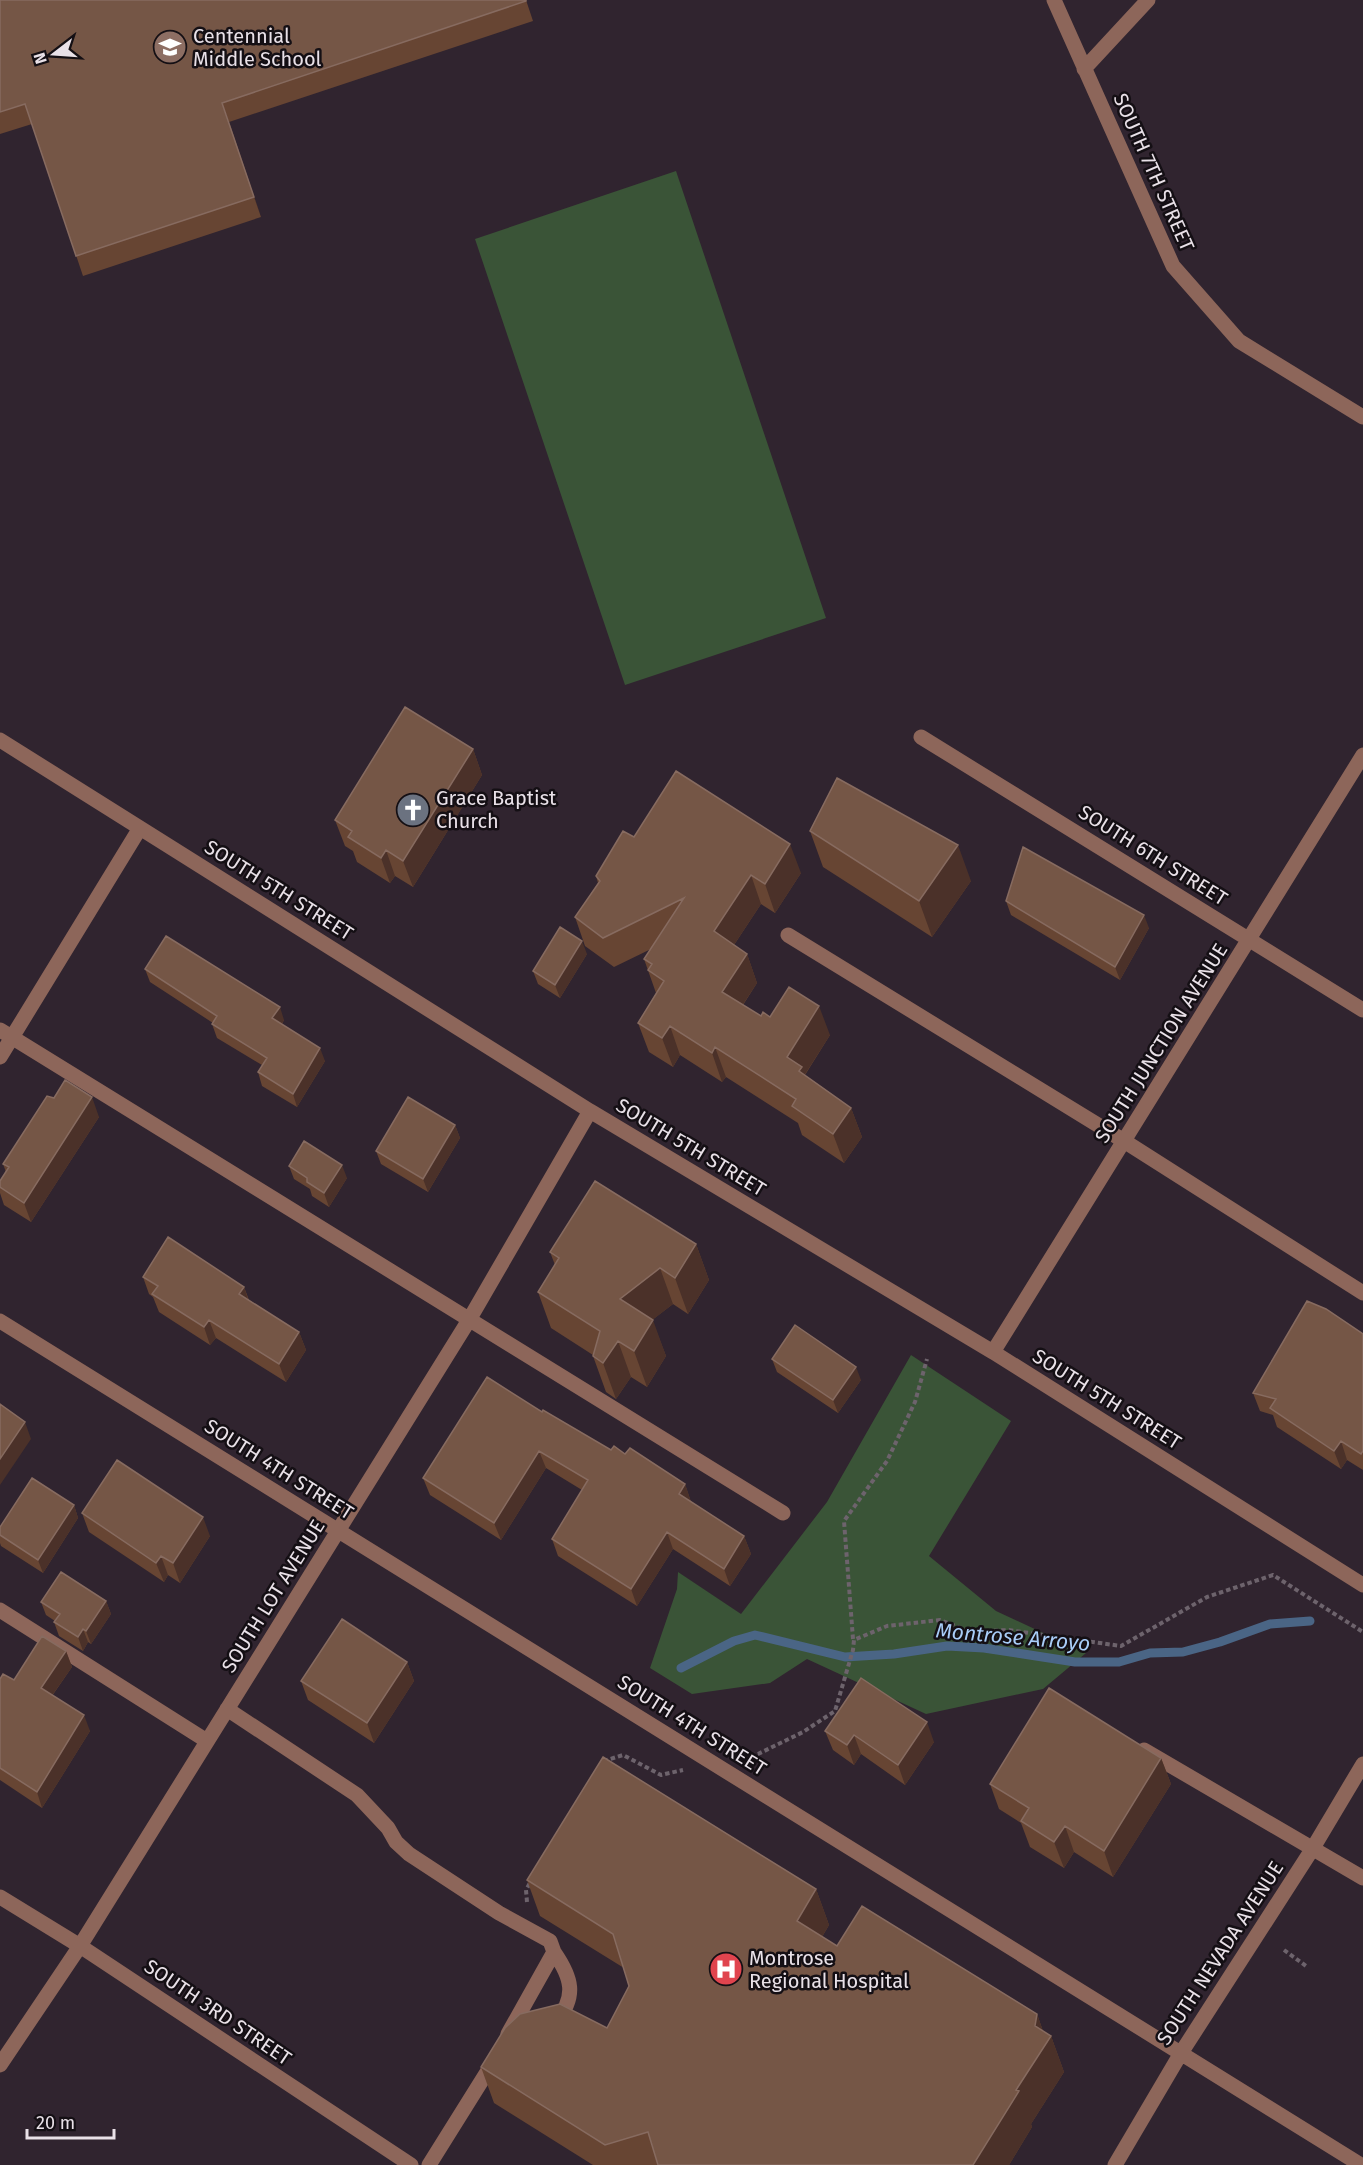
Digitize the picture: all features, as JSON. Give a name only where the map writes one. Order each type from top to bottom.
[{"type":"street","name":"SOUTH 7TH STREET","points":[[1054,0],[1173,266],[1239,341],[1363,417]]},
{"type":"street","points":[[1084,69],[1148,0]]},
{"type":"street","name":"SOUTH 6TH STREET","points":[[921,737],[1363,1010]]},
{"type":"street","name":"SOUTH 5TH STREET","points":[[0,740],[590,1112],[993,1352],[1363,1585]]},
{"type":"street","name":"SOUTH JUNCTION AVENUE","points":[[993,1352],[1363,755]]},
{"type":"street","points":[[0,1056],[6,1034],[140,828]]},
{"type":"street","points":[[788,935],[1124,1141],[1363,1293]]},
{"type":"street","points":[[6,1034],[783,1513]]},
{"type":"street","name":"SOUTH LOT AVENUE","points":[[0,2065],[80,1946],[469,1320],[590,1112]]},
{"type":"street","name":"SOUTH 4TH STREET","points":[[0,1321],[1361,2165]]},
{"type":"street","points":[[0,1610],[207,1741]]},
{"type":"street","points":[[227,1709],[357,1795],[388,1828],[396,1842],[409,1854],[482,1903],[550,1941],[554,1952],[564,1966],[571,1985],[568,2002],[557,2021],[546,2025]]},
{"type":"street","points":[[1130,1742],[1363,1878]]},
{"type":"street","name":"SOUTH NEVADA AVENUE","points":[[1115,2165],[1181,2053],[1363,1764]]},
{"type":"street","name":"SOUTH 3RD STREET","points":[[0,1897],[80,1946],[411,2165]]},
{"type":"street","points":[[429,2165],[509,2033],[554,1952]]},
{"type":"street","points":[[509,2033],[526,2030]]},
{"type":"path","points":[[601,1770],[608,1760],[623,1755],[661,1775],[758,1754],[803,1732],[835,1711],[854,1640],[844,1521],[887,1461],[915,1402],[927,1359]]},
{"type":"path","points":[[854,1640],[887,1626],[940,1620],[971,1632],[1008,1630],[1121,1646],[1207,1597],[1273,1575],[1363,1632]]},
{"type":"path","points":[[522,1926],[528,1912],[526,1890],[532,1880]]},
{"type":"path","points":[[1284,1950],[1306,1966]]},
{"type":"green space","points":[[676,171],[826,618],[625,685],[475,239]]},
{"type":"green space","points":[[911,1355],[1011,1421],[929,1556],[996,1611],[1086,1653],[1043,1689],[926,1714],[807,1659],[770,1683],[692,1694],[650,1668],[677,1589],[678,1572],[741,1614],[827,1502]]},
{"type":"building","points":[[0,0],[526,1],[222,103],[254,197],[76,256],[25,104],[0,112]]},
{"type":"building","name":"Grace Baptist Church","points":[[405,707],[473,749],[403,861],[386,850],[381,858],[348,837],[352,831],[335,820]]},
{"type":"building","points":[[676,771],[790,844],[765,884],[751,875],[714,931],[747,954],[722,992],[761,1016],[763,1012],[770,1017],[789,987],[819,1006],[787,1057],[802,1067],[799,1071],[851,1108],[833,1134],[792,1106],[796,1099],[715,1047],[712,1053],[670,1026],[662,1038],[638,1023],[664,981],[648,970],[652,964],[644,959],[684,898],[603,938],[575,917],[600,881],[596,876],[623,831],[634,837]]},
{"type":"building","points":[[837,778],[958,845],[919,901],[810,831]]},
{"type":"building","points":[[1023,847],[1144,915],[1115,967],[1006,901]]},
{"type":"building","points":[[560,927],[582,941],[555,985],[533,971]]},
{"type":"building","points":[[166,936],[280,1007],[272,1018],[320,1048],[293,1094],[258,1072],[267,1058],[212,1024],[217,1016],[145,969]]},
{"type":"building","points":[[65,1080],[92,1097],[24,1203],[0,1187],[0,1181],[9,1167],[3,1164],[47,1096],[54,1098]]},
{"type":"building","points":[[408,1097],[455,1125],[423,1179],[376,1151]]},
{"type":"building","points":[[304,1141],[342,1165],[324,1193],[289,1166]]},
{"type":"building","points":[[595,1181],[696,1244],[675,1278],[660,1268],[620,1299],[653,1320],[634,1351],[618,1341],[603,1363],[593,1356],[600,1331],[538,1292],[559,1258],[550,1252]]},
{"type":"building","points":[[168,1237],[244,1287],[239,1294],[299,1332],[279,1364],[209,1320],[204,1327],[152,1294],[158,1286],[143,1277]]},
{"type":"building","points":[[1307,1301],[1326,1309],[1363,1334],[1363,1451],[1361,1454],[1341,1441],[1334,1451],[1270,1408],[1276,1399],[1253,1393]]},
{"type":"building","points":[[795,1325],[856,1367],[833,1400],[772,1359]]},
{"type":"building","points":[[487,1377],[542,1412],[543,1410],[611,1450],[614,1446],[625,1454],[630,1448],[685,1484],[679,1494],[744,1536],[724,1569],[667,1532],[631,1589],[552,1539],[588,1480],[539,1451],[494,1523],[423,1478]]},
{"type":"building","points":[[0,1404],[25,1422],[0,1459]]},
{"type":"building","points":[[117,1460],[203,1517],[173,1563],[161,1556],[156,1563],[82,1513]]},
{"type":"building","points":[[32,1478],[74,1505],[38,1560],[0,1535],[0,1527]]},
{"type":"building","points":[[61,1572],[106,1601],[86,1631],[83,1629],[78,1637],[54,1622],[60,1614],[41,1602]]},
{"type":"building","points":[[342,1619],[407,1662],[367,1723],[301,1681]]},
{"type":"building","points":[[42,1636],[66,1651],[41,1688],[84,1715],[37,1792],[0,1768],[0,1679],[3,1674],[14,1680]]},
{"type":"building","points":[[861,1678],[927,1722],[898,1765],[854,1735],[847,1745],[825,1731]]},
{"type":"building","points":[[1049,1688],[1161,1758],[1104,1851],[1065,1826],[1054,1842],[1021,1821],[1029,1808],[990,1784]]},
{"type":"building","name":"Montrose Regional Hospital","points":[[603,1757],[816,1889],[797,1921],[837,1946],[862,1906],[1037,2014],[1035,2026],[1051,2036],[1016,2090],[1019,2091],[973,2165],[658,2165],[648,2132],[605,2145],[481,2067],[505,2028],[520,2014],[560,2004],[607,2028],[629,1986],[613,1934],[527,1880]]},
{"type":"waterway","name":"Montrose Arroyo","points":[[681,1668],[734,1641],[755,1635],[845,1657],[894,1654],[947,1646],[984,1648],[1075,1662],[1119,1662],[1150,1653],[1183,1652],[1220,1642],[1270,1624],[1310,1621]]},
{"type":"place","name":"Centennial Middle School","points":[[170,47]]},
{"type":"place","name":"Grace Baptist Church","points":[[413,810]]},
{"type":"place","name":"Montrose Regional Hospital","points":[[726,1969]]}]
